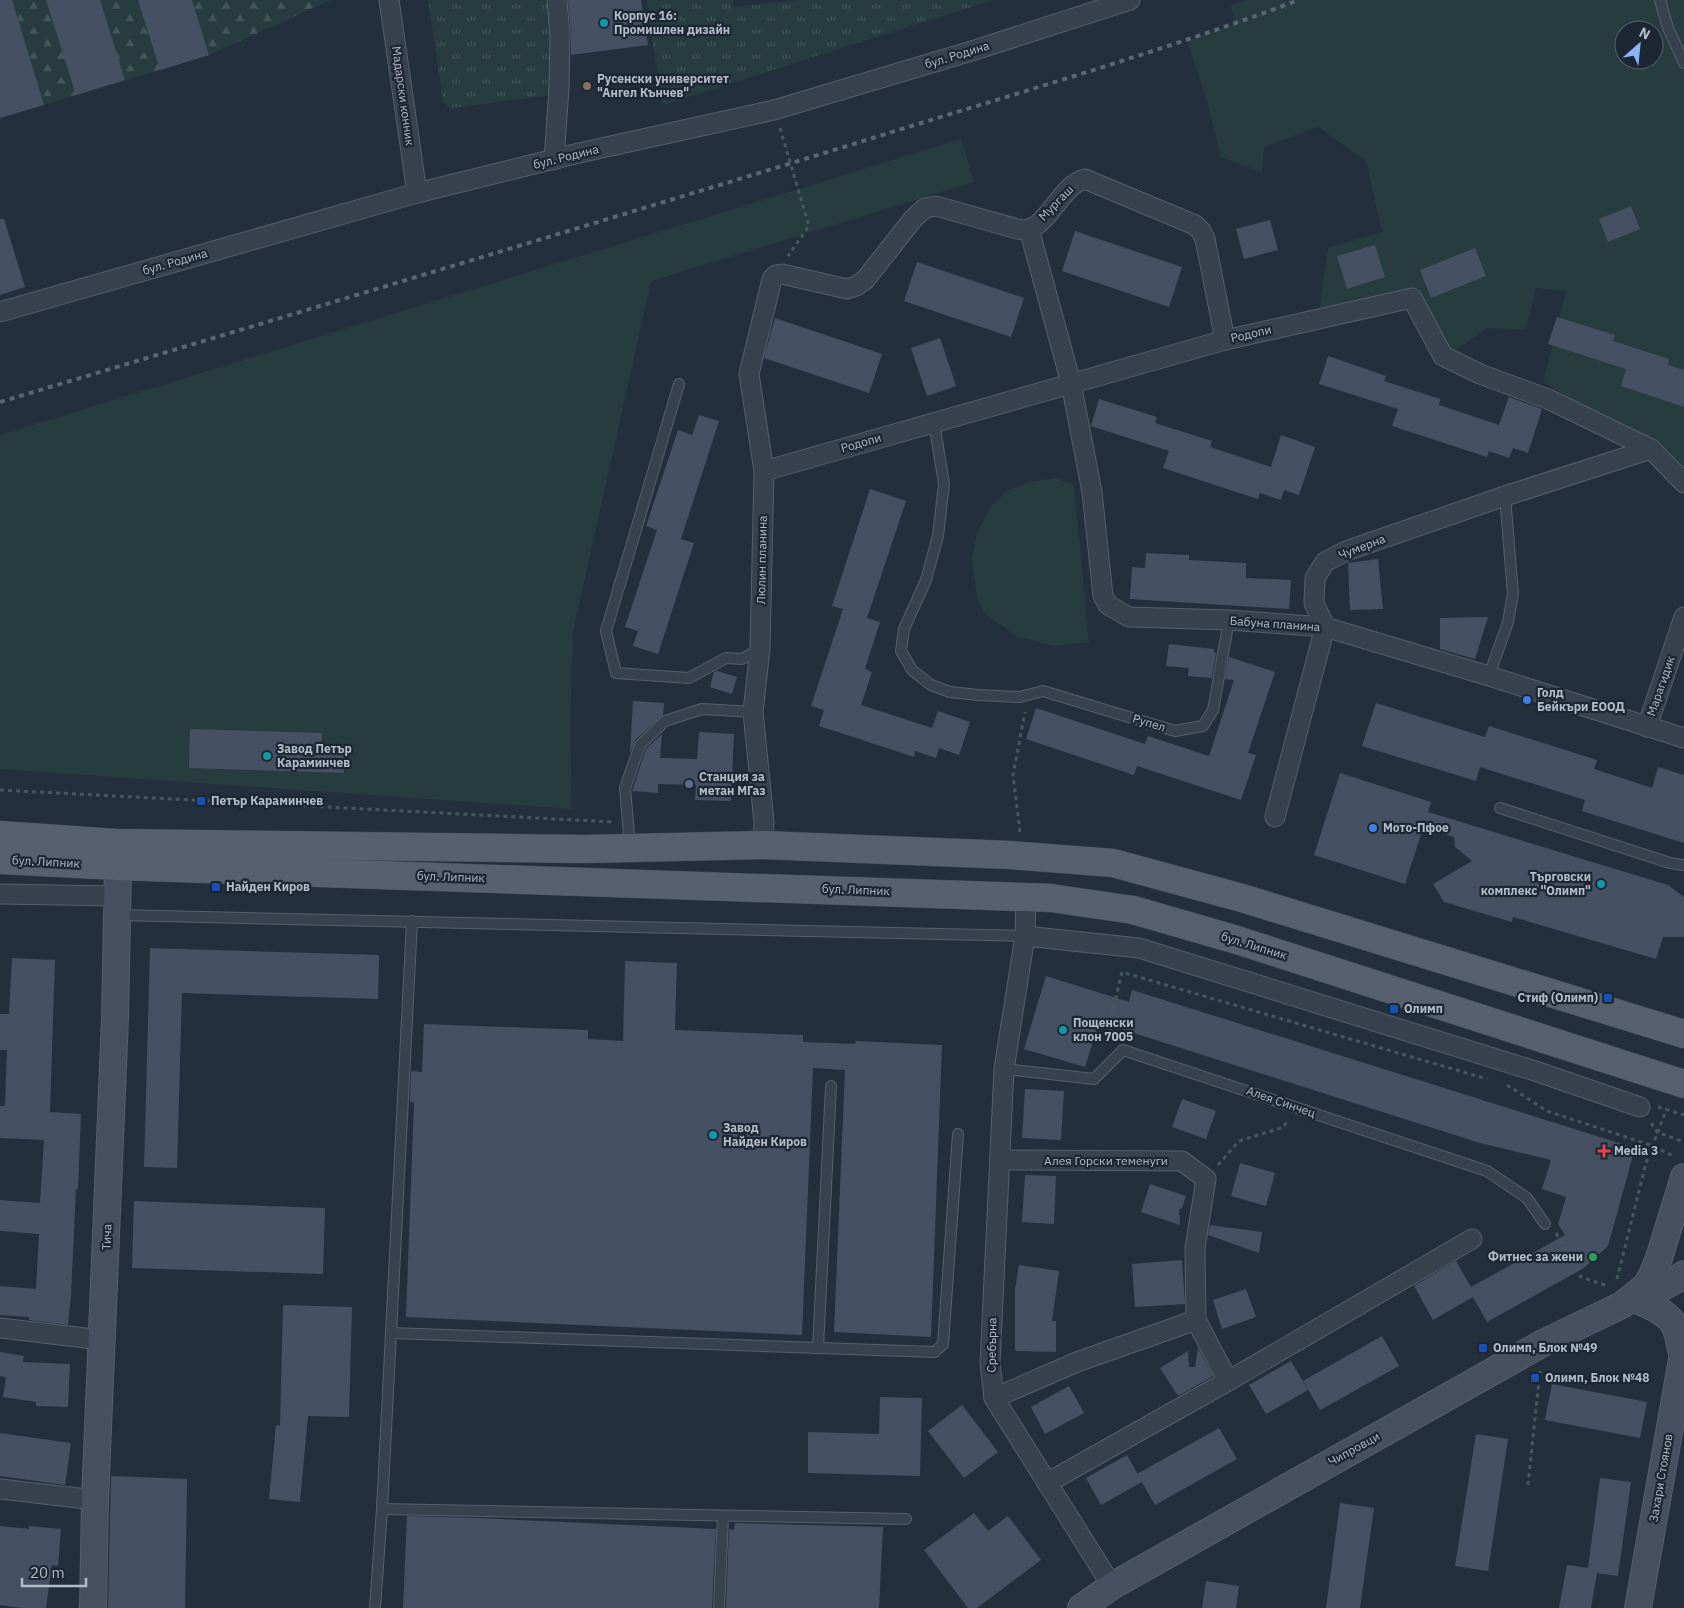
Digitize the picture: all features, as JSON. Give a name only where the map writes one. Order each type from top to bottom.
[{"type":"main road","name":"бул. Липник","points":[[0,835],[116,843],[585,849],[763,845],[1010,855],[1113,863],[1242,898],[1684,1034]]},
{"type":"main road","name":"бул. Липник","points":[[0,860],[118,866],[1051,898],[1133,910],[1237,940],[1681,1083]]},
{"type":"street","name":"Мадарски конник","points":[[390,0],[417,193]]},
{"type":"street","points":[[554,160],[560,88],[560,36],[557,0]]},
{"type":"street","name":"бул. Родина","points":[[0,312],[417,193],[774,110],[975,50],[1130,0]]},
{"type":"street","name":"Мургаш","points":[[772,279],[776,275],[782,274],[847,289],[865,280],[913,219],[924,208],[936,206],[1016,229],[1029,229],[1039,221],[1073,184],[1085,179],[1195,225],[1201,231],[1205,239],[1225,340]]},
{"type":"street","points":[[1029,229],[1070,383]]},
{"type":"street","name":"Люлин планина","points":[[763,845],[764,822],[753,712],[760,649],[764,471],[749,374],[772,279]]},
{"type":"street","name":"Родопи","points":[[764,471],[1225,340],[1412,298],[1443,356],[1480,374],[1548,399],[1651,449],[1684,483]]},
{"type":"street","name":"Бабуна планина","points":[[1070,383],[1092,492],[1103,596],[1108,605],[1129,617],[1229,620],[1325,628],[1489,676],[1684,738]]},
{"type":"street","name":"Чумерна","points":[[1325,628],[1314,603],[1315,578],[1325,562],[1346,551],[1505,496],[1651,449]]},
{"type":"street","name":"Марагидик","points":[[1647,727],[1684,617]]},
{"type":"street","points":[[1275,816],[1325,628]]},
{"type":"street","name":"Тича","points":[[93,1608],[95,1500],[118,866]]},
{"type":"street","points":[[0,894],[118,906]]},
{"type":"street","name":"Сребърна","points":[[1026,896],[1025,936],[1004,1069],[990,1363],[994,1398],[1112,1586]]},
{"type":"street","points":[[1025,936],[1139,948],[1535,1071],[1640,1107]]},
{"type":"street","name":"Алея Горски теменуги","points":[[1000,1160],[1182,1161],[1206,1178]]},
{"type":"street","points":[[1623,1297],[1646,1286],[1659,1258],[1680,1168]]},
{"type":"street","points":[[1206,1178],[1194,1248],[1196,1320],[1228,1381]]},
{"type":"street","points":[[1047,1482],[1228,1381],[1472,1239]]},
{"type":"street","points":[[1623,1297],[1657,1290],[1684,1274]]},
{"type":"street","points":[[1623,1297],[1658,1311],[1666,1317],[1674,1325],[1683,1353]]},
{"type":"street","name":"Чипровци","points":[[1081,1608],[1112,1586],[1623,1297]]},
{"type":"street","points":[[994,1398],[1077,1362],[1196,1320]]},
{"type":"street","points":[[0,1328],[102,1340]]},
{"type":"street","name":"Захари Стоянов","points":[[1638,1608],[1683,1353]]},
{"type":"street","points":[[0,1489],[95,1500]]},
{"type":"lane","points":[[1660,0],[1668,28],[1684,63]]},
{"type":"lane","points":[[679,384],[606,631],[616,673],[688,678],[726,658],[742,659],[760,649]]},
{"type":"lane","name":"Рупел","points":[[934,422],[944,484],[938,536],[926,580],[904,629],[901,651],[912,670],[932,685],[950,692],[1020,697],[1043,691],[1175,731],[1203,726],[1213,710],[1229,620]]},
{"type":"lane","points":[[1489,676],[1508,622],[1513,594],[1505,496]]},
{"type":"lane","points":[[630,848],[625,788],[640,745],[665,721],[702,709],[753,712]]},
{"type":"lane","points":[[1500,808],[1670,863],[1684,865]]},
{"type":"lane","points":[[118,906],[412,921],[1025,936]]},
{"type":"lane","points":[[376,1608],[412,921]]},
{"type":"lane","points":[[1004,1069],[1094,1079],[1123,1050]]},
{"type":"lane","name":"Алея Синчец","points":[[1123,1050],[1488,1171],[1527,1198],[1545,1224]]},
{"type":"lane","points":[[818,1348],[830,1086]]},
{"type":"lane","points":[[391,1333],[935,1352],[943,1344],[958,1134]]},
{"type":"lane","points":[[382,1508],[906,1519]]},
{"type":"lane","points":[[719,1608],[723,1516]]},
{"type":"path","points":[[772,279],[809,226],[774,110]]},
{"type":"path","points":[[1020,697],[1025,711],[1013,775],[1021,835]]},
{"type":"path","points":[[1123,1050],[1109,1026],[1122,972],[1490,1080]]},
{"type":"path","points":[[1500,1083],[1509,1086],[1547,1111],[1653,1146],[1680,1168]]},
{"type":"path","points":[[1623,1297],[1618,1270],[1646,1163],[1657,1132],[1681,1083]]},
{"type":"path","points":[[1206,1178],[1239,1141],[1284,1127],[1292,1106]]},
{"type":"path","points":[[1640,1107],[1657,1132],[1684,1142]]},
{"type":"path","points":[[1545,1224],[1556,1234],[1581,1277],[1623,1297]]},
{"type":"path","points":[[1528,1484],[1543,1343]]},
{"type":"green space","points":[[0,0],[331,0],[209,55],[0,118]]},
{"type":"green space","points":[[428,0],[549,0],[554,80],[552,95],[451,108],[443,102]]},
{"type":"green space","points":[[647,0],[733,0],[734,7],[799,0],[993,0],[663,105]]},
{"type":"green space","points":[[1245,0],[1684,0],[1684,483],[1651,449],[1543,382],[1566,291],[1536,288],[1526,330],[1487,328],[1457,349],[1443,356],[1412,298],[1318,319],[1328,248],[1382,232],[1366,161],[1318,127],[1264,147],[1262,172],[1221,157],[1206,97],[1187,40],[1235,24],[1231,5]]},
{"type":"green space","points":[[961,139],[974,182],[651,281],[573,632],[570,726],[572,809],[0,769],[0,435]]},
{"type":"green space","points":[[1055,478],[1074,485],[1089,642],[1055,646],[1018,637],[985,614],[977,598],[972,558],[977,533],[991,506],[1008,490],[1030,482]]},
{"type":"building","points":[[0,0],[12,0],[44,105],[0,118]]},
{"type":"building","points":[[46,0],[100,0],[125,80],[76,95]]},
{"type":"building","points":[[138,0],[192,0],[209,55],[160,70]]},
{"type":"building","name":"Корпус 16: Промишлен дизайн","points":[[568,0],[641,0],[648,45],[571,55]]},
{"type":"building","points":[[1631,206],[1640,229],[1608,242],[1599,219]]},
{"type":"building","points":[[0,219],[4,219],[25,287],[0,295]]},
{"type":"building","points":[[1270,220],[1278,250],[1244,259],[1236,229]]},
{"type":"building","points":[[1075,231],[1182,267],[1169,307],[1062,271]]},
{"type":"building","points":[[1375,245],[1385,277],[1347,289],[1337,256]]},
{"type":"building","points":[[1475,248],[1486,276],[1431,298],[1420,270]]},
{"type":"building","points":[[917,262],[1024,298],[1011,337],[904,301]]},
{"type":"building","points":[[1557,317],[1615,335],[1613,341],[1669,359],[1668,365],[1684,370],[1684,407],[1621,386],[1626,369],[1548,344]]},
{"type":"building","points":[[775,318],[882,354],[869,393],[764,358]]},
{"type":"building","points":[[940,338],[956,386],[927,396],[911,348]]},
{"type":"building","points":[[1328,356],[1386,376],[1384,381],[1440,399],[1439,405],[1499,425],[1509,397],[1542,409],[1528,453],[1513,448],[1509,458],[1489,451],[1487,457],[1392,426],[1398,409],[1319,384]]},
{"type":"building","points":[[1099,399],[1157,417],[1155,423],[1212,441],[1210,447],[1271,467],[1281,435],[1315,447],[1299,495],[1284,490],[1281,500],[1260,493],[1258,499],[1163,468],[1169,451],[1091,426]]},
{"type":"building","points":[[699,415],[719,421],[681,539],[694,543],[658,654],[633,646],[638,631],[625,627],[657,530],[646,526],[678,430],[692,435]]},
{"type":"building","points":[[870,489],[906,501],[867,618],[880,622],[865,669],[872,672],[861,705],[932,728],[938,711],[970,722],[959,755],[939,748],[936,758],[915,751],[914,757],[819,726],[824,710],[811,706],[843,609],[832,606]]},
{"type":"building","points":[[1146,553],[1189,555],[1189,560],[1246,563],[1246,578],[1291,580],[1289,609],[1130,599],[1132,567],[1145,568]]},
{"type":"building","points":[[1378,559],[1383,609],[1350,610],[1348,563]]},
{"type":"building","points":[[1488,617],[1475,659],[1440,649],[1440,618]]},
{"type":"building","points":[[1169,644],[1214,649],[1216,653],[1212,678],[1188,676],[1189,668],[1166,666]]},
{"type":"building","points":[[1229,657],[1275,672],[1248,753],[1256,755],[1241,800],[1137,766],[1134,775],[1026,739],[1036,708],[1145,744],[1148,736],[1209,756],[1234,680],[1225,679]]},
{"type":"building","points":[[717,671],[737,677],[732,694],[710,687],[714,672]]},
{"type":"building","points":[[633,701],[664,703],[663,715],[635,740],[630,753]]},
{"type":"building","points":[[1376,703],[1485,737],[1489,726],[1597,760],[1594,769],[1652,788],[1658,767],[1684,775],[1684,843],[1582,811],[1585,800],[1480,767],[1476,781],[1362,746]]},
{"type":"building","name":"Завод Петър Караминчев","points":[[190,729],[322,733],[322,745],[345,745],[344,773],[189,768]]},
{"type":"building","points":[[699,732],[734,734],[731,801],[695,800],[696,785],[658,784],[658,793],[632,791],[646,749],[662,734],[660,758],[697,759]]},
{"type":"building","points":[[1340,773],[1431,802],[1428,812],[1668,885],[1684,897],[1684,937],[1663,937],[1656,959],[1513,917],[1512,922],[1444,902],[1433,884],[1472,861],[1455,847],[1454,837],[1423,828],[1405,884],[1314,855]]},
{"type":"building","points":[[150,948],[379,955],[378,999],[182,993],[177,1168],[144,1167]]},
{"type":"building","points":[[12,958],[55,960],[50,1112],[81,1114],[78,1189],[76,1189],[68,1325],[29,1320],[29,1317],[0,1315],[0,1286],[36,1289],[39,1234],[0,1231],[0,1200],[40,1203],[44,1140],[0,1138],[0,1106],[5,1106],[7,1050],[0,1050],[0,1014],[9,1014]]},
{"type":"building","name":"Завод Найден Киров","points":[[625,961],[677,963],[675,1030],[803,1035],[803,1042],[855,1044],[856,1041],[942,1045],[931,1337],[834,1332],[845,1070],[813,1068],[802,1335],[406,1317],[414,1102],[410,1102],[411,1071],[422,1072],[424,1024],[588,1030],[588,1039],[623,1041]]},
{"type":"building","points":[[1046,976],[1129,1002],[1132,990],[1635,1148],[1608,1246],[1584,1268],[1487,1322],[1473,1297],[1433,1320],[1414,1286],[1456,1261],[1471,1287],[1565,1235],[1558,1224],[1566,1197],[1542,1189],[1551,1160],[1480,1143],[1099,1022],[1085,1067],[1024,1049]]},
{"type":"building","points":[[1025,1089],[1064,1091],[1061,1140],[1022,1138]]},
{"type":"building","points":[[1182,1099],[1216,1111],[1206,1139],[1172,1127]]},
{"type":"building","points":[[1240,1163],[1275,1173],[1266,1206],[1231,1196]]},
{"type":"building","points":[[1025,1175],[1056,1176],[1054,1224],[1022,1222]]},
{"type":"building","points":[[1150,1184],[1186,1196],[1182,1208],[1179,1209],[1180,1225],[1141,1212]]},
{"type":"building","points":[[134,1201],[325,1208],[323,1274],[132,1268]]},
{"type":"building","points":[[1210,1225],[1262,1232],[1259,1253],[1208,1235]]},
{"type":"building","points":[[1182,1260],[1185,1304],[1135,1307],[1132,1264]]},
{"type":"building","points":[[1019,1265],[1059,1271],[1052,1321],[1056,1321],[1056,1352],[1015,1351],[1015,1289]]},
{"type":"building","points":[[1246,1289],[1256,1317],[1222,1329],[1213,1300]]},
{"type":"building","points":[[283,1305],[352,1307],[349,1417],[308,1416],[300,1502],[269,1499],[276,1425],[280,1426]]},
{"type":"building","points":[[1382,1336],[1399,1366],[1320,1410],[1303,1381]]},
{"type":"building","points":[[1198,1348],[1213,1376],[1178,1396],[1160,1368],[1188,1351],[1189,1367],[1195,1367]]},
{"type":"building","points":[[0,1352],[24,1356],[23,1362],[70,1364],[68,1407],[36,1406],[36,1402],[3,1397],[6,1377],[0,1376]]},
{"type":"building","points":[[1291,1361],[1308,1390],[1266,1414],[1249,1385]]},
{"type":"building","points":[[1552,1384],[1647,1402],[1640,1438],[1545,1420]]},
{"type":"building","points":[[1069,1386],[1084,1413],[1045,1434],[1031,1407]]},
{"type":"building","points":[[880,1397],[922,1398],[920,1476],[808,1473],[808,1432],[879,1434]]},
{"type":"building","points":[[962,1405],[998,1452],[964,1478],[928,1431]]},
{"type":"building","points":[[1219,1428],[1237,1459],[1155,1505],[1137,1474]]},
{"type":"building","points":[[0,1433],[71,1443],[65,1485],[0,1476]]},
{"type":"building","points":[[1476,1434],[1508,1439],[1488,1571],[1455,1566]]},
{"type":"building","points":[[1127,1455],[1142,1482],[1101,1505],[1086,1478]]},
{"type":"building","points":[[111,1476],[187,1479],[185,1608],[108,1608]]},
{"type":"building","points":[[1600,1478],[1631,1482],[1618,1576],[1597,1573],[1591,1608],[1559,1608],[1567,1565],[1588,1568]]},
{"type":"building","points":[[1340,1503],[1374,1508],[1360,1608],[1326,1608]]},
{"type":"building","points":[[974,1513],[988,1531],[1008,1516],[1041,1560],[977,1608],[968,1608],[924,1550]]},
{"type":"building","points":[[407,1516],[716,1529],[712,1608],[403,1608]]},
{"type":"building","points":[[735,1523],[883,1527],[879,1608],[726,1608],[729,1529],[734,1530]]},
{"type":"building","points":[[0,1526],[29,1529],[29,1526],[61,1529],[58,1566],[52,1565],[46,1608],[21,1608],[0,1605]]},
{"type":"building","points":[[1206,1581],[1239,1586],[1236,1608],[1202,1608]]},
{"type":"railway","points":[[0,402],[1073,76],[1186,40],[1299,0]]},
{"type":"place","name":"Корпус 16: Промишлен дизайн","points":[[604,23]]},
{"type":"place","name":"Русенски университет \"Ангел Кънчев\"","points":[[587,86]]},
{"type":"place","name":"Голд Бейкъри ЕООД","points":[[1527,700]]},
{"type":"place","name":"Завод Петър Караминчев","points":[[267,756]]},
{"type":"place","name":"Станция за метан МГаз","points":[[689,784]]},
{"type":"place","name":"Петър Караминчев","points":[[201,801]]},
{"type":"place","name":"Мото-Пфое","points":[[1373,828]]},
{"type":"place","name":"Търговски комплекс \"Олимп\"","points":[[1601,884]]},
{"type":"place","name":"Найден Киров","points":[[216,887]]},
{"type":"place","name":"Стиф (Олимп)","points":[[1608,998]]},
{"type":"place","name":"Олимп","points":[[1394,1009]]},
{"type":"place","name":"Пощенски клон 7005","points":[[1063,1030]]},
{"type":"place","name":"Завод Найден Киров","points":[[713,1135]]},
{"type":"place","name":"Media 3","points":[[1604,1151]]},
{"type":"place","name":"Фитнес за жени","points":[[1593,1257]]},
{"type":"place","name":"Олимп, Блок №49","points":[[1483,1348]]},
{"type":"place","name":"Олимп, Блок №48","points":[[1535,1378]]}]
